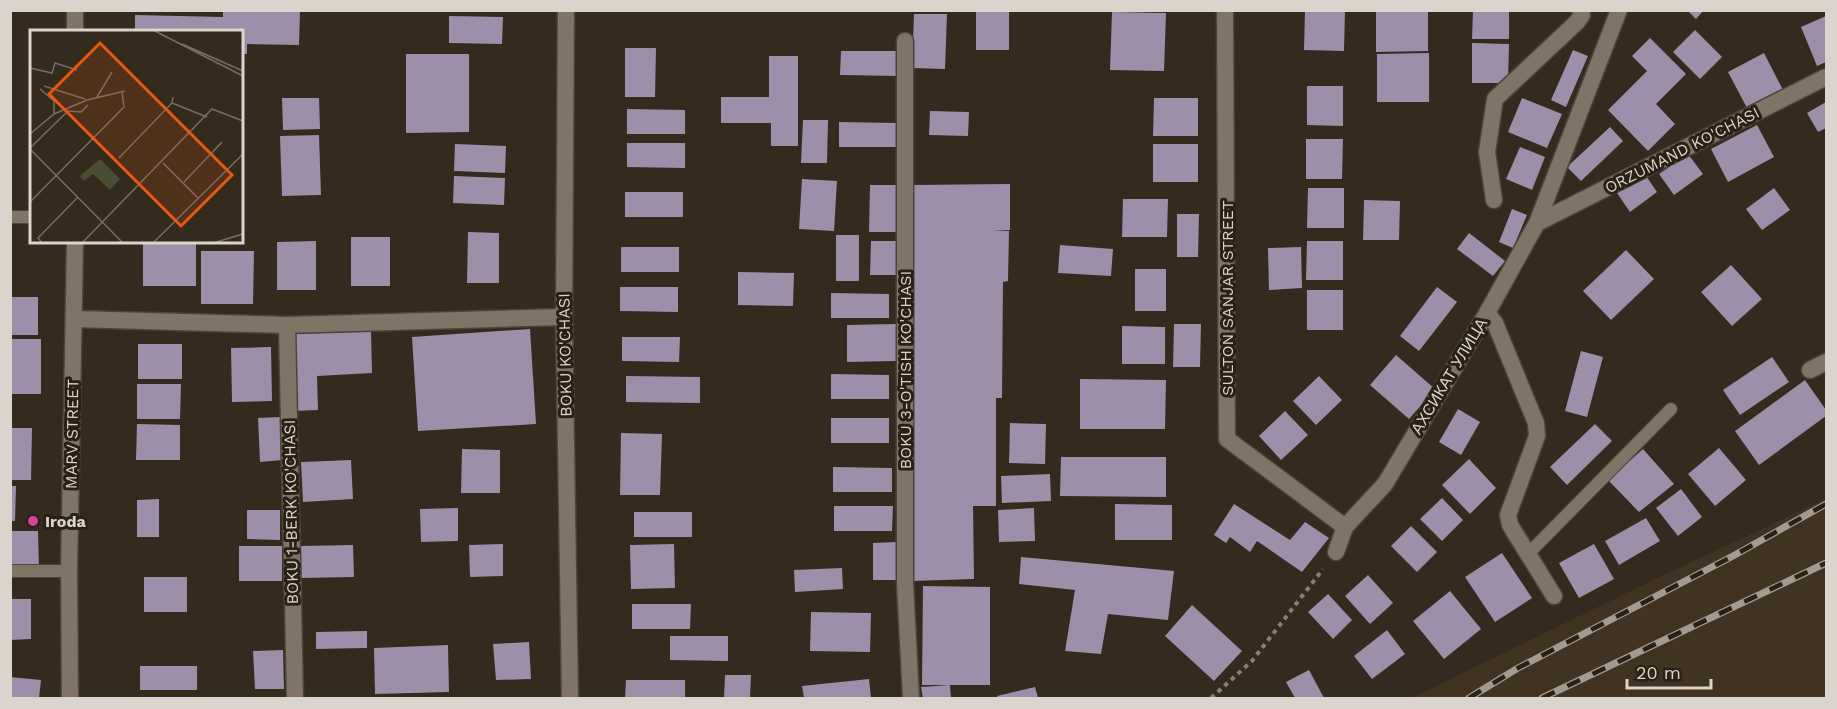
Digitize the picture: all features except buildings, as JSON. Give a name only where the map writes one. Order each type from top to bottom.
[{"type":"street","points":[[75,10],[75,30]]},
{"type":"street","name":"BOKU KO'CHASI","points":[[566,10],[564,317],[570,699]]},
{"type":"street","name":"SULTON SANJAR STREET","points":[[1225,10],[1227,439],[1345,527]]},
{"type":"street","points":[[1494,200],[1487,152],[1495,99],[1578,22],[1582,15],[1580,10]]},
{"type":"street","name":"АХСИКАТ УЛИЦА","points":[[1336,552],[1345,527],[1384,484],[1487,313],[1537,223],[1619,10]]},
{"type":"street","name":"BOKU 3-O'TISH KO'CHASI","points":[[905,41],[905,583],[911,699]]},
{"type":"street","name":"ORZUMAND KO'CHASI","points":[[1537,223],[1827,76]]},
{"type":"street","name":"MARV STREET","points":[[70,699],[69,572],[75,243]]},
{"type":"street","points":[[1487,313],[1495,323],[1536,423],[1537,435],[1508,514],[1510,525],[1554,596]]},
{"type":"street","points":[[75,319],[286,325],[564,317]]},
{"type":"street","name":"BOKU 1-BERK KO'CHASI","points":[[286,325],[295,699]]},
{"type":"street","points":[[1810,370],[1827,362]]},
{"type":"lane","points":[[10,217],[30,217]]},
{"type":"lane","points":[[1528,554],[1671,409]]},
{"type":"lane","points":[[10,571],[69,572]]},
{"type":"path","points":[[1211,699],[1252,662],[1336,552]]},
{"type":"shaded area","points":[[1826,499],[1826,698],[1412,698],[1659,577]]},
{"type":"railway","points":[[1469,698],[1518,668],[1733,556],[1826,504]]},
{"type":"railway","points":[[1542,698],[1826,563]]},
{"type":"place","name":"Iroda","points":[[33,521]]}]
